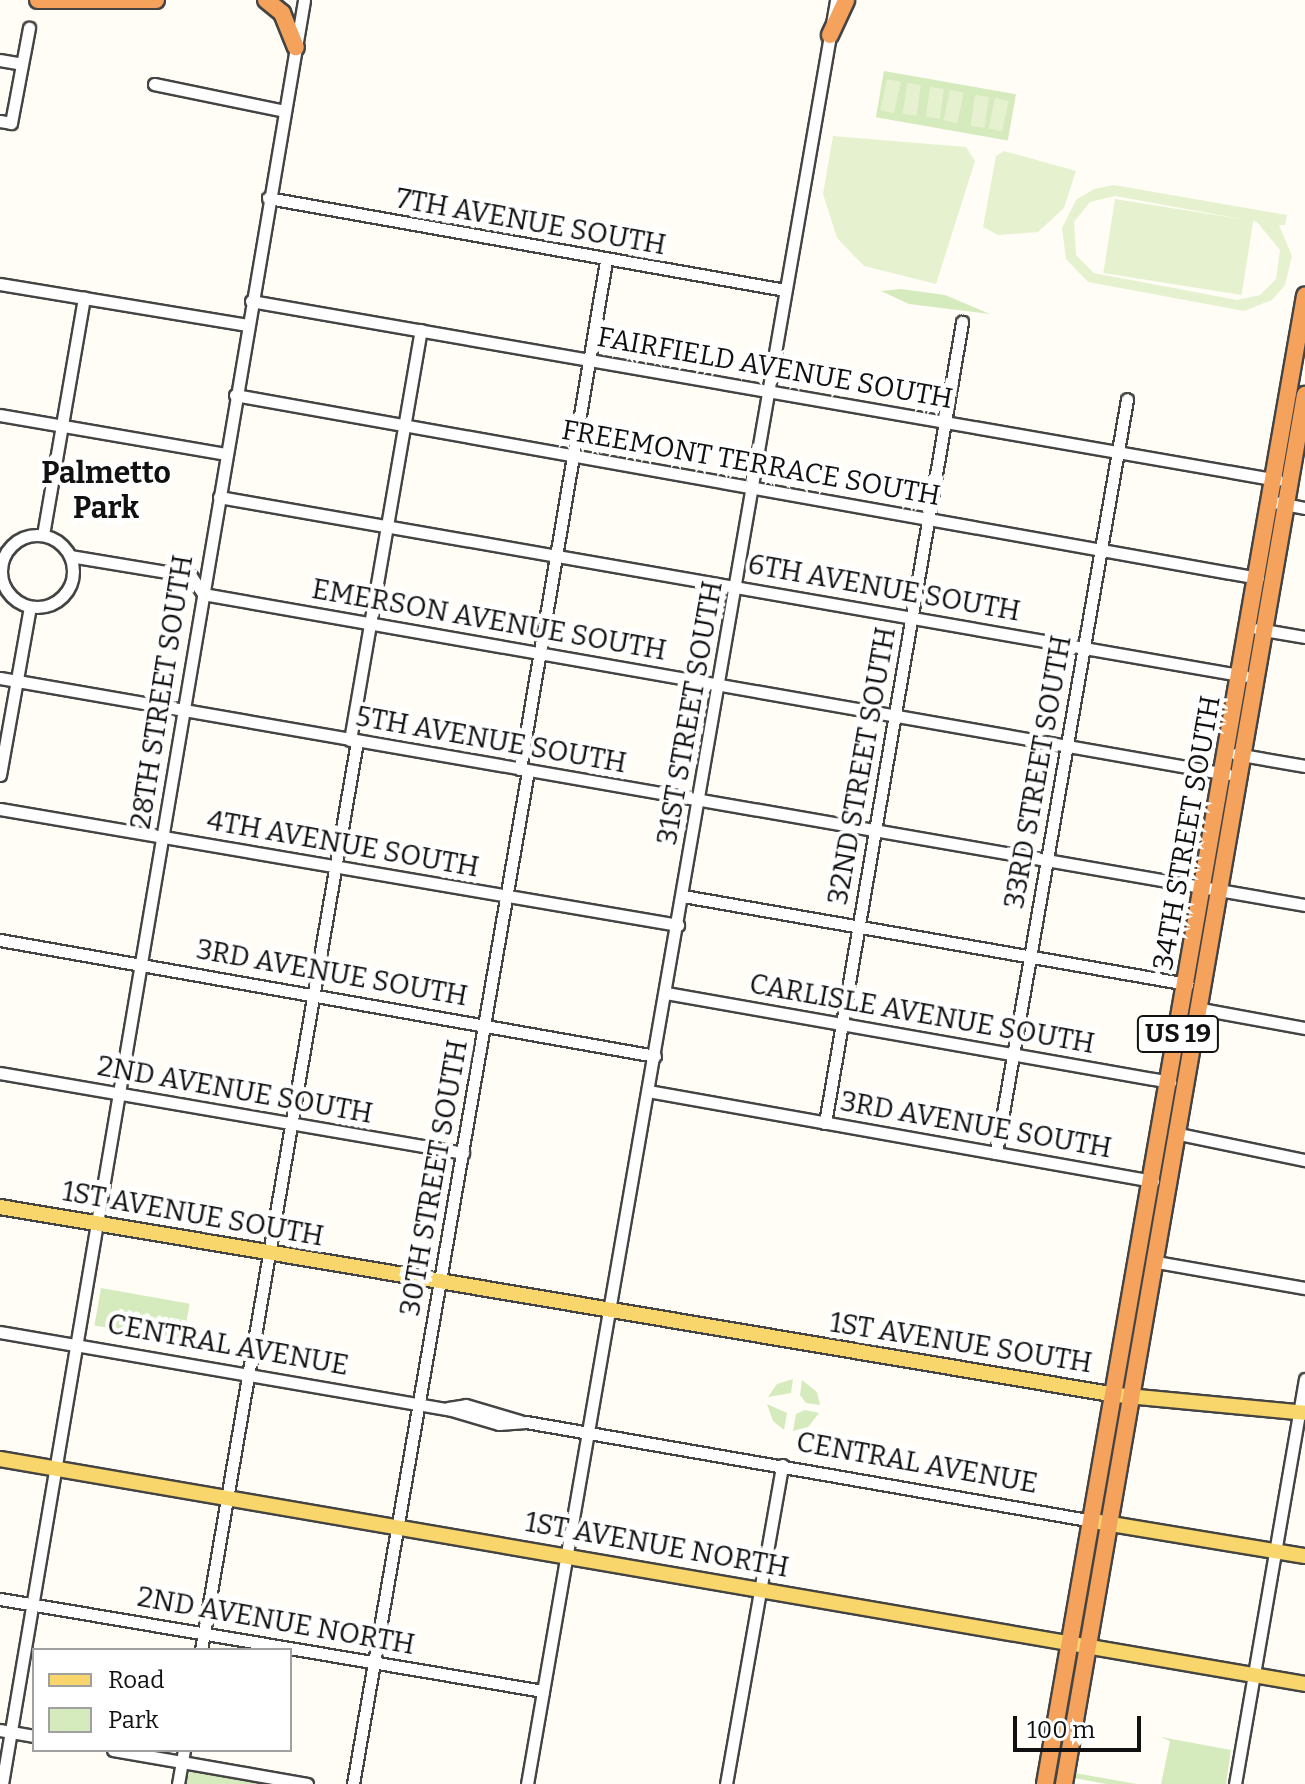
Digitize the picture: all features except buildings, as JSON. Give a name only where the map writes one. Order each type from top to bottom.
[{"type":"highway","points":[[38,0],[156,0]]},
{"type":"highway","points":[[266,0],[282,13],[296,47]]},
{"type":"highway","points":[[830,35],[846,0]]},
{"type":"highway","name":"34TH STREET SOUTH","points":[[1111,1524],[1201,1009],[1213,889],[1282,481],[1305,296]]},
{"type":"highway","name":"34TH STREET SOUTH","points":[[1282,481],[1305,395]]},
{"type":"highway","name":"34TH STREET SOUTH","points":[[1258,629],[1258,578],[1278,503]]},
{"type":"highway","name":"34TH STREET SOUTH","points":[[1093,1521],[1187,984],[1213,889]]},
{"type":"highway","points":[[1173,1062],[1178,1074],[1171,1119],[1179,1134]]},
{"type":"highway","points":[[1153,1181],[1158,1193],[1149,1244],[1158,1256]]},
{"type":"highway","points":[[1135,1286],[1141,1293],[1134,1330],[1145,1336]]},
{"type":"highway","name":"US 19","points":[[1046,1776],[1093,1521]]},
{"type":"highway","name":"US 19","points":[[1065,1784],[1111,1524]]},
{"type":"highway","points":[[1046,1776],[1065,1784]]},
{"type":"main road","name":"1ST AVENUE SOUTH","points":[[0,1207],[1116,1395],[1302,1413]]},
{"type":"main road","name":"1ST AVENUE NORTH","points":[[0,1459],[1305,1684]]},
{"type":"main road","name":"CENTRAL AVENUE","points":[[1093,1521],[1305,1556]]},
{"type":"street","name":"28TH STREET SOUTH","points":[[2,1784],[6,1731],[34,1604],[268,198],[304,0]]},
{"type":"street","name":"31ST STREET SOUTH","points":[[527,1784],[700,800],[836,0]]},
{"type":"street","points":[[6,122],[29,28]]},
{"type":"street","points":[[0,60],[22,64]]},
{"type":"street","points":[[154,84],[284,111]]},
{"type":"street","name":"7TH AVENUE SOUTH","points":[[268,198],[606,261],[785,290]]},
{"type":"street","name":"30TH STREET SOUTH","points":[[353,1784],[485,1024],[555,556],[606,261]]},
{"type":"street","points":[[0,284],[247,325]]},
{"type":"street","points":[[43,535],[84,298]]},
{"type":"street","name":"FAIRFIELD AVENUE SOUTH","points":[[251,301],[1282,481]]},
{"type":"street","name":"32ND STREET SOUTH","points":[[825,1123],[962,322]]},
{"type":"street","points":[[201,1648],[336,867],[370,623],[421,330]]},
{"type":"street","name":"FREEMONT TERRACE SOUTH","points":[[235,395],[1258,578]]},
{"type":"street","name":"33RD STREET SOUTH","points":[[996,1153],[1127,399]]},
{"type":"street","points":[[0,415],[226,454]]},
{"type":"street","name":"6TH AVENUE SOUTH","points":[[219,497],[1249,676]]},
{"type":"street","points":[[1278,503],[1305,508]]},
{"type":"street","points":[[43,535],[61,543],[70,556],[74,573],[64,595],[54,603],[30,607],[3,584],[4,548],[23,537],[43,535]]},
{"type":"street","name":"EMERSON AVENUE SOUTH","points":[[70,556],[191,576],[203,594],[1232,775]]},
{"type":"street","points":[[0,775],[30,607]]},
{"type":"street","points":[[1258,629],[1305,637]]},
{"type":"street","name":"5TH AVENUE SOUTH","points":[[0,678],[1305,905]]},
{"type":"street","points":[[1236,754],[1305,766]]},
{"type":"street","name":"4TH AVENUE SOUTH","points":[[0,809],[678,925]]},
{"type":"street","points":[[683,896],[1187,984]]},
{"type":"street","name":"3RD AVENUE SOUTH","points":[[0,940],[655,1056]]},
{"type":"street","name":"CARLISLE AVENUE SOUTH","points":[[666,993],[1170,1082]]},
{"type":"street","points":[[1201,1009],[1305,1028]]},
{"type":"street","name":"2ND AVENUE SOUTH","points":[[0,1073],[463,1153]]},
{"type":"street","name":"3RD AVENUE SOUTH","points":[[648,1091],[1153,1181]]},
{"type":"street","points":[[1179,1134],[1305,1160]]},
{"type":"street","points":[[1158,1256],[1305,1288]]},
{"type":"street","name":"CENTRAL AVENUE","points":[[0,1332],[448,1409],[499,1424],[520,1421],[1093,1521]]},
{"type":"street","points":[[1235,1784],[1302,1413],[1305,1379]]},
{"type":"street","points":[[726,1784],[782,1465]]},
{"type":"street","name":"2ND AVENUE NORTH","points":[[0,1599],[289,1648]]},
{"type":"street","name":"2ND AVENUE NORTH","points":[[292,1648],[543,1691]]},
{"type":"street","points":[[6,1731],[32,1736]]},
{"type":"street","points":[[136,1752],[182,1756],[307,1784]]},
{"type":"street","points":[[178,1784],[182,1756]]},
{"type":"green space","points":[[884,71],[1016,94],[1008,141],[876,117]]},
{"type":"green space","points":[[887,79],[901,82],[894,113],[880,110]]},
{"type":"green space","points":[[907,83],[921,85],[917,116],[903,114]]},
{"type":"green space","points":[[930,87],[944,89],[940,119],[926,117]]},
{"type":"green space","points":[[950,90],[964,93],[957,123],[944,120]]},
{"type":"green space","points":[[975,95],[989,97],[985,128],[971,126]]},
{"type":"green space","points":[[995,98],[1009,101],[1002,131],[989,128]]},
{"type":"green space","points":[[833,136],[966,147],[975,161],[936,284],[864,266],[837,238],[823,194]]},
{"type":"green space","points":[[1004,151],[1076,171],[1064,208],[1038,232],[998,235],[983,227],[996,156]]},
{"type":"green space","points":[[1114,185],[1287,215],[1285,225],[1279,225],[1292,256],[1285,285],[1272,300],[1244,311],[1088,282],[1066,259],[1062,228],[1076,200],[1094,189]],"holes":[[[1115,196],[1257,222],[1280,250],[1276,279],[1260,295],[1237,300],[1094,273],[1076,255],[1074,222],[1090,202]]]},
{"type":"green space","points":[[1115,199],[1253,221],[1242,295],[1103,273]]},
{"type":"green space","points":[[901,289],[945,295],[990,314],[909,304],[881,291]]},
{"type":"green space","points":[[101,1288],[190,1304],[183,1341],[94,1325]]},
{"type":"green space","points":[[793,1379],[791,1393],[768,1397],[777,1384]]},
{"type":"green space","points":[[802,1380],[817,1392],[820,1405],[806,1403],[800,1395]]},
{"type":"green space","points":[[767,1404],[787,1413],[784,1430],[773,1421]]},
{"type":"green space","points":[[805,1410],[819,1413],[808,1427],[793,1431],[796,1414]]},
{"type":"green space","points":[[1161,1737],[1231,1750],[1226,1784],[1161,1784],[1170,1741]]},
{"type":"green space","points":[[192,1768],[283,1784],[184,1784]]},
{"type":"green space","points":[[1075,1773],[1137,1784],[1106,1784],[1074,1778]]},
{"type":"district","name":"Palmetto Park","points":[[106,490]]}]
